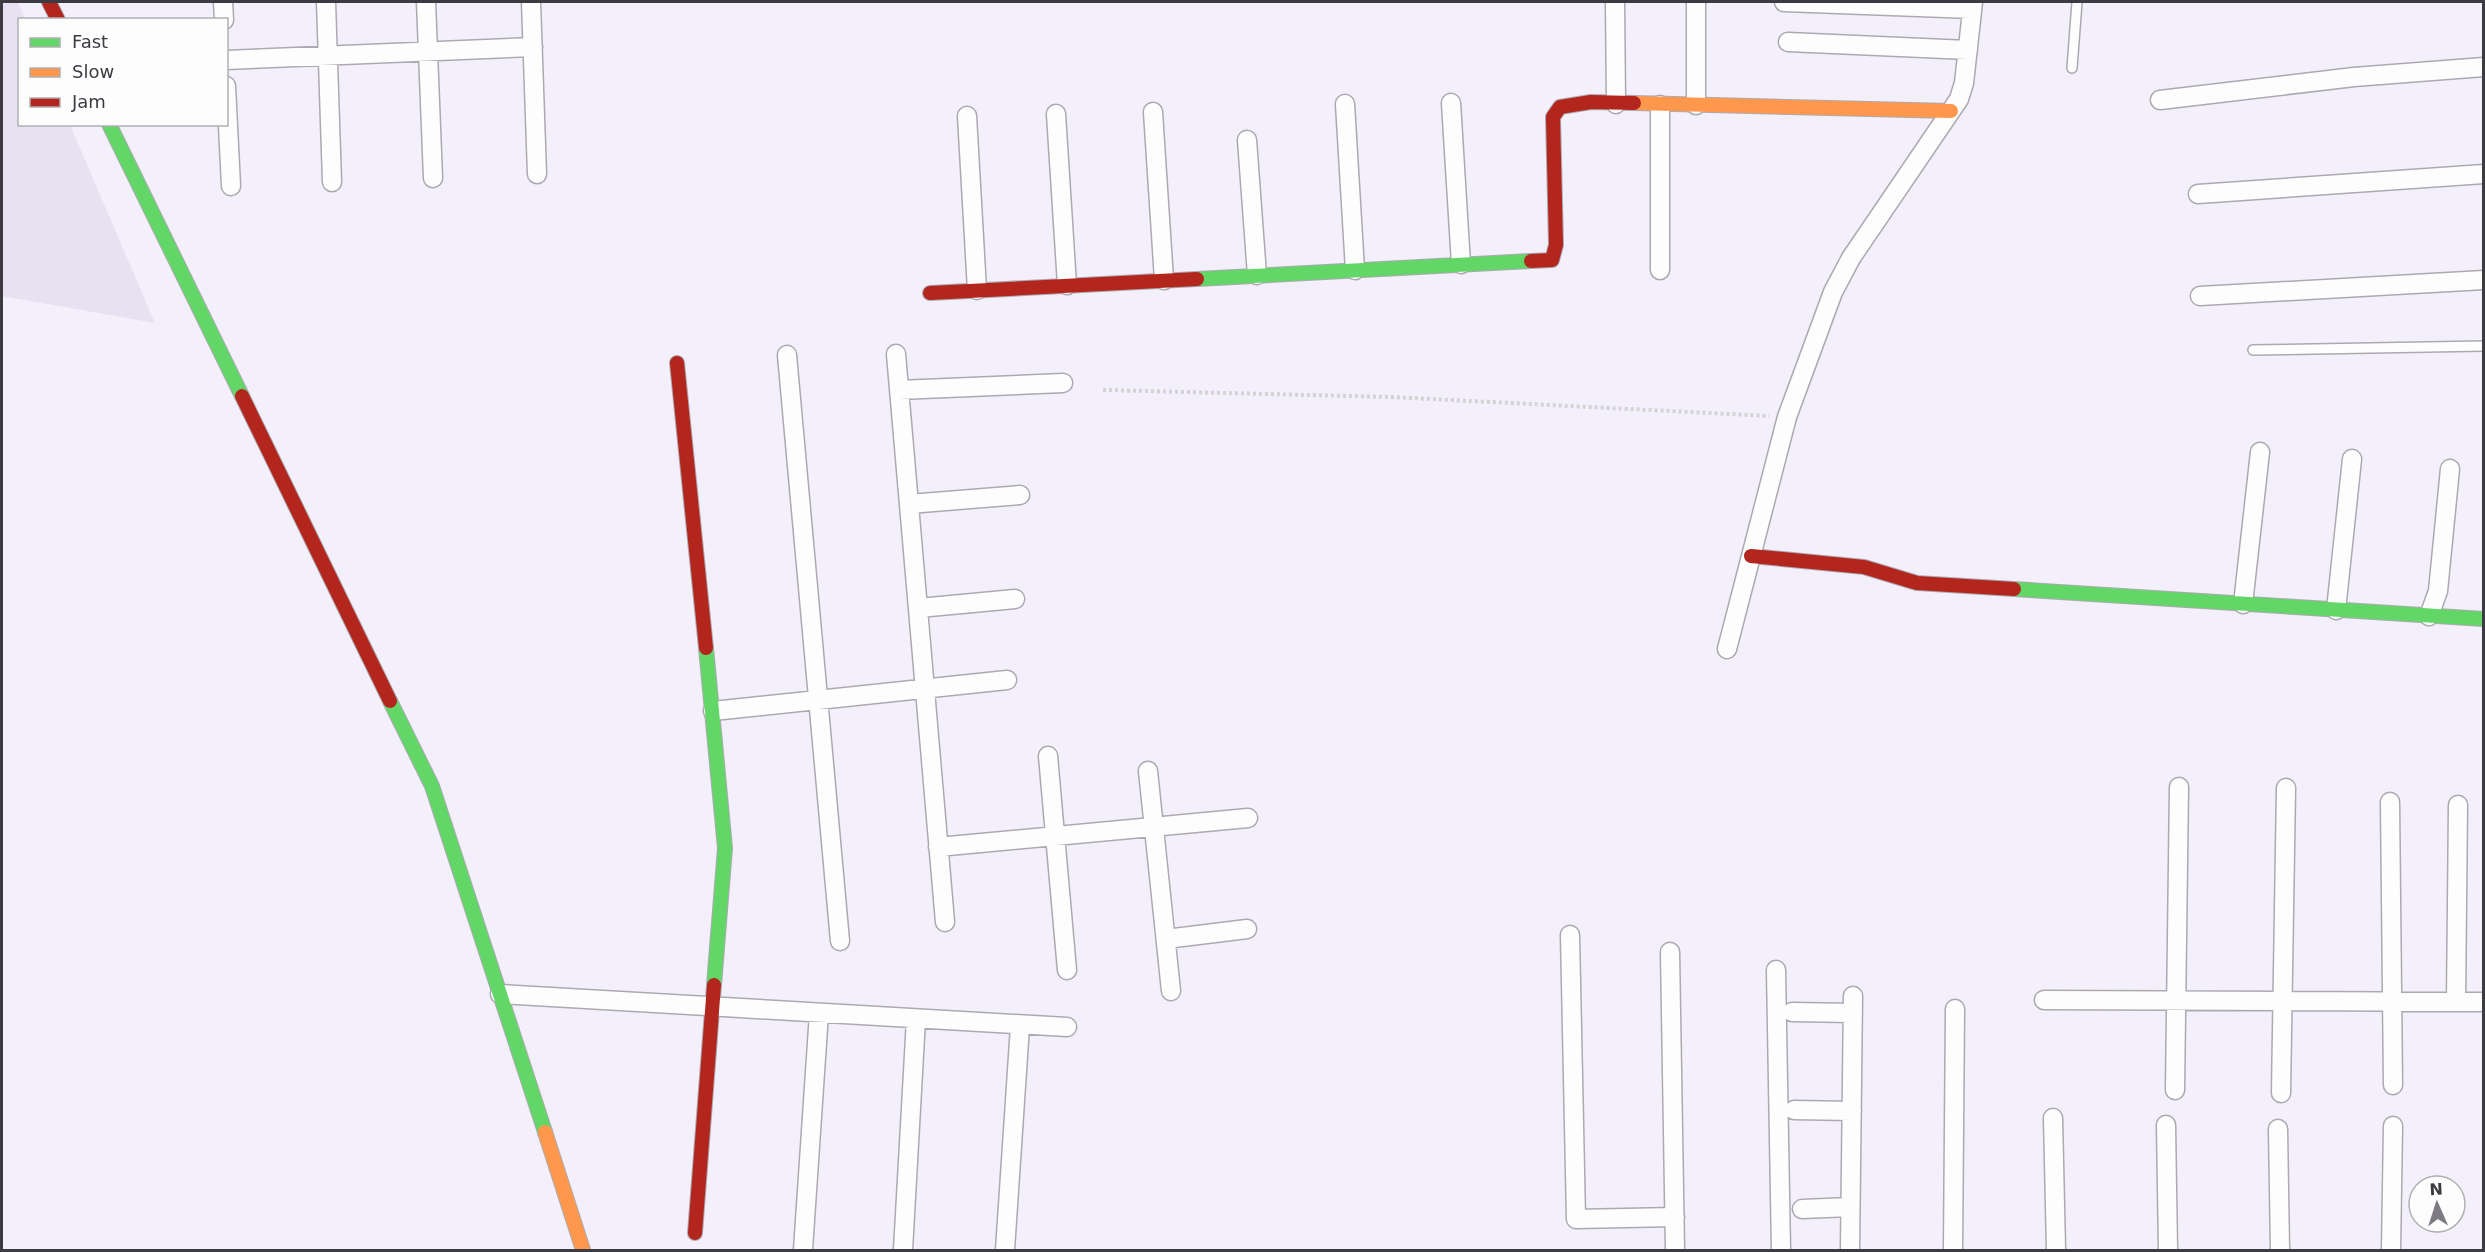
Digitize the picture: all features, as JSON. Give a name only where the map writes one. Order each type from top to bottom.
[{"type":"street","points":[[49,2],[57,18]]},
{"type":"street","points":[[223,2],[224,18]]},
{"type":"street","points":[[326,2],[332,182]]},
{"type":"street","points":[[426,2],[433,178]]},
{"type":"street","points":[[531,2],[537,174]]},
{"type":"street","points":[[1615,2],[1616,104]]},
{"type":"street","points":[[1696,2],[1696,105]]},
{"type":"street","points":[[1727,649],[1787,417],[1841,273],[1951,111],[1964,83],[1973,5],[1784,2]]},
{"type":"street","points":[[1788,42],[1968,50]]},
{"type":"street","points":[[228,60],[533,47]]},
{"type":"street","points":[[2160,100],[2354,77],[2484,68]]},
{"type":"street","points":[[930,293],[1552,260],[1557,245],[1553,117],[1560,107],[1591,102],[1951,111]]},
{"type":"street","points":[[1451,103],[1461,264]]},
{"type":"street","points":[[1345,104],[1355,270]]},
{"type":"street","points":[[1660,105],[1660,270]]},
{"type":"street","points":[[1153,112],[1164,280]]},
{"type":"street","points":[[1056,114],[1067,285]]},
{"type":"street","points":[[967,116],[977,290]]},
{"type":"street","points":[[110,126],[432,786],[583,1251]]},
{"type":"street","points":[[228,126],[231,186]]},
{"type":"street","points":[[1247,140],[1257,275]]},
{"type":"street","points":[[2198,194],[2484,174]]},
{"type":"street","points":[[2200,296],[2484,280]]},
{"type":"street","points":[[896,354],[945,922]]},
{"type":"street","points":[[787,355],[840,941]]},
{"type":"street","points":[[677,363],[725,848],[695,1233]]},
{"type":"street","points":[[899,390],[1064,383]]},
{"type":"street","points":[[2243,604],[2260,452]]},
{"type":"street","points":[[2336,610],[2352,459]]},
{"type":"street","points":[[2429,616],[2438,591],[2450,469]]},
{"type":"street","points":[[909,504],[1020,495]]},
{"type":"street","points":[[1751,556],[1864,567],[1917,583],[2484,620]]},
{"type":"street","points":[[919,608],[1015,599]]},
{"type":"street","points":[[713,711],[817,698],[1007,680]]},
{"type":"street","points":[[1048,756],[1067,970]]},
{"type":"street","points":[[1148,771],[1171,990]]},
{"type":"street","points":[[2175,1090],[2179,787]]},
{"type":"street","points":[[2282,1093],[2286,788]]},
{"type":"street","points":[[2390,802],[2390,1002],[2393,1085]]},
{"type":"street","points":[[2456,1002],[2458,805]]},
{"type":"street","points":[[938,847],[1248,818]]},
{"type":"street","points":[[1166,939],[1247,929]]},
{"type":"street","points":[[1570,935],[1576,1219],[1675,1217]]},
{"type":"street","points":[[1670,952],[1675,1251]]},
{"type":"street","points":[[1776,970],[1781,1251]]},
{"type":"street","points":[[500,994],[1068,1027]]},
{"type":"street","points":[[2044,1000],[2484,1002]]},
{"type":"street","points":[[1792,1012],[1853,1005],[1850,1251]]},
{"type":"street","points":[[1953,1251],[1955,1010]]},
{"type":"street","points":[[803,1251],[819,1013]]},
{"type":"street","points":[[903,1251],[916,1019]]},
{"type":"street","points":[[1005,1251],[1020,1026]]},
{"type":"street","points":[[1794,1110],[1852,1111]]},
{"type":"street","points":[[2053,1118],[2056,1251]]},
{"type":"street","points":[[2166,1125],[2168,1251]]},
{"type":"street","points":[[2391,1251],[2393,1126]]},
{"type":"street","points":[[2278,1129],[2280,1251]]},
{"type":"street","points":[[1802,1209],[1850,1207]]},
{"type":"lane","points":[[2072,68],[2078,2]]},
{"type":"lane","points":[[2253,350],[2484,346]]},
{"type":"path","points":[[1103,390],[1391,397],[1787,417]]},
{"type":"shaded area","points":[[2,2],[18,2],[25,18],[18,18],[18,126],[70,126],[155,323],[2,296]]},
{"type":"traffic: fast","points":[[110,126],[242,396]]},
{"type":"traffic: fast","points":[[1197,279],[1531,261]]},
{"type":"traffic: fast","points":[[2014,589],[2484,619]]},
{"type":"traffic: fast","points":[[706,648],[725,848],[714,985]]},
{"type":"traffic: fast","points":[[390,701],[432,786],[545,1132]]},
{"type":"traffic: slow","points":[[1634,103],[1951,111]]},
{"type":"traffic: slow","points":[[545,1132],[583,1250]]},
{"type":"traffic: jam","points":[[49,2],[57,18]]},
{"type":"traffic: jam","points":[[1531,261],[1552,260],[1556,245],[1553,117],[1560,107],[1591,102],[1634,103]]},
{"type":"traffic: jam","points":[[930,293],[1197,279]]},
{"type":"traffic: jam","points":[[677,363],[706,648]]},
{"type":"traffic: jam","points":[[242,396],[390,701]]},
{"type":"traffic: jam","points":[[1751,556],[1864,567],[1917,583],[2014,589]]},
{"type":"traffic: jam","points":[[695,1233],[714,985]]}]
